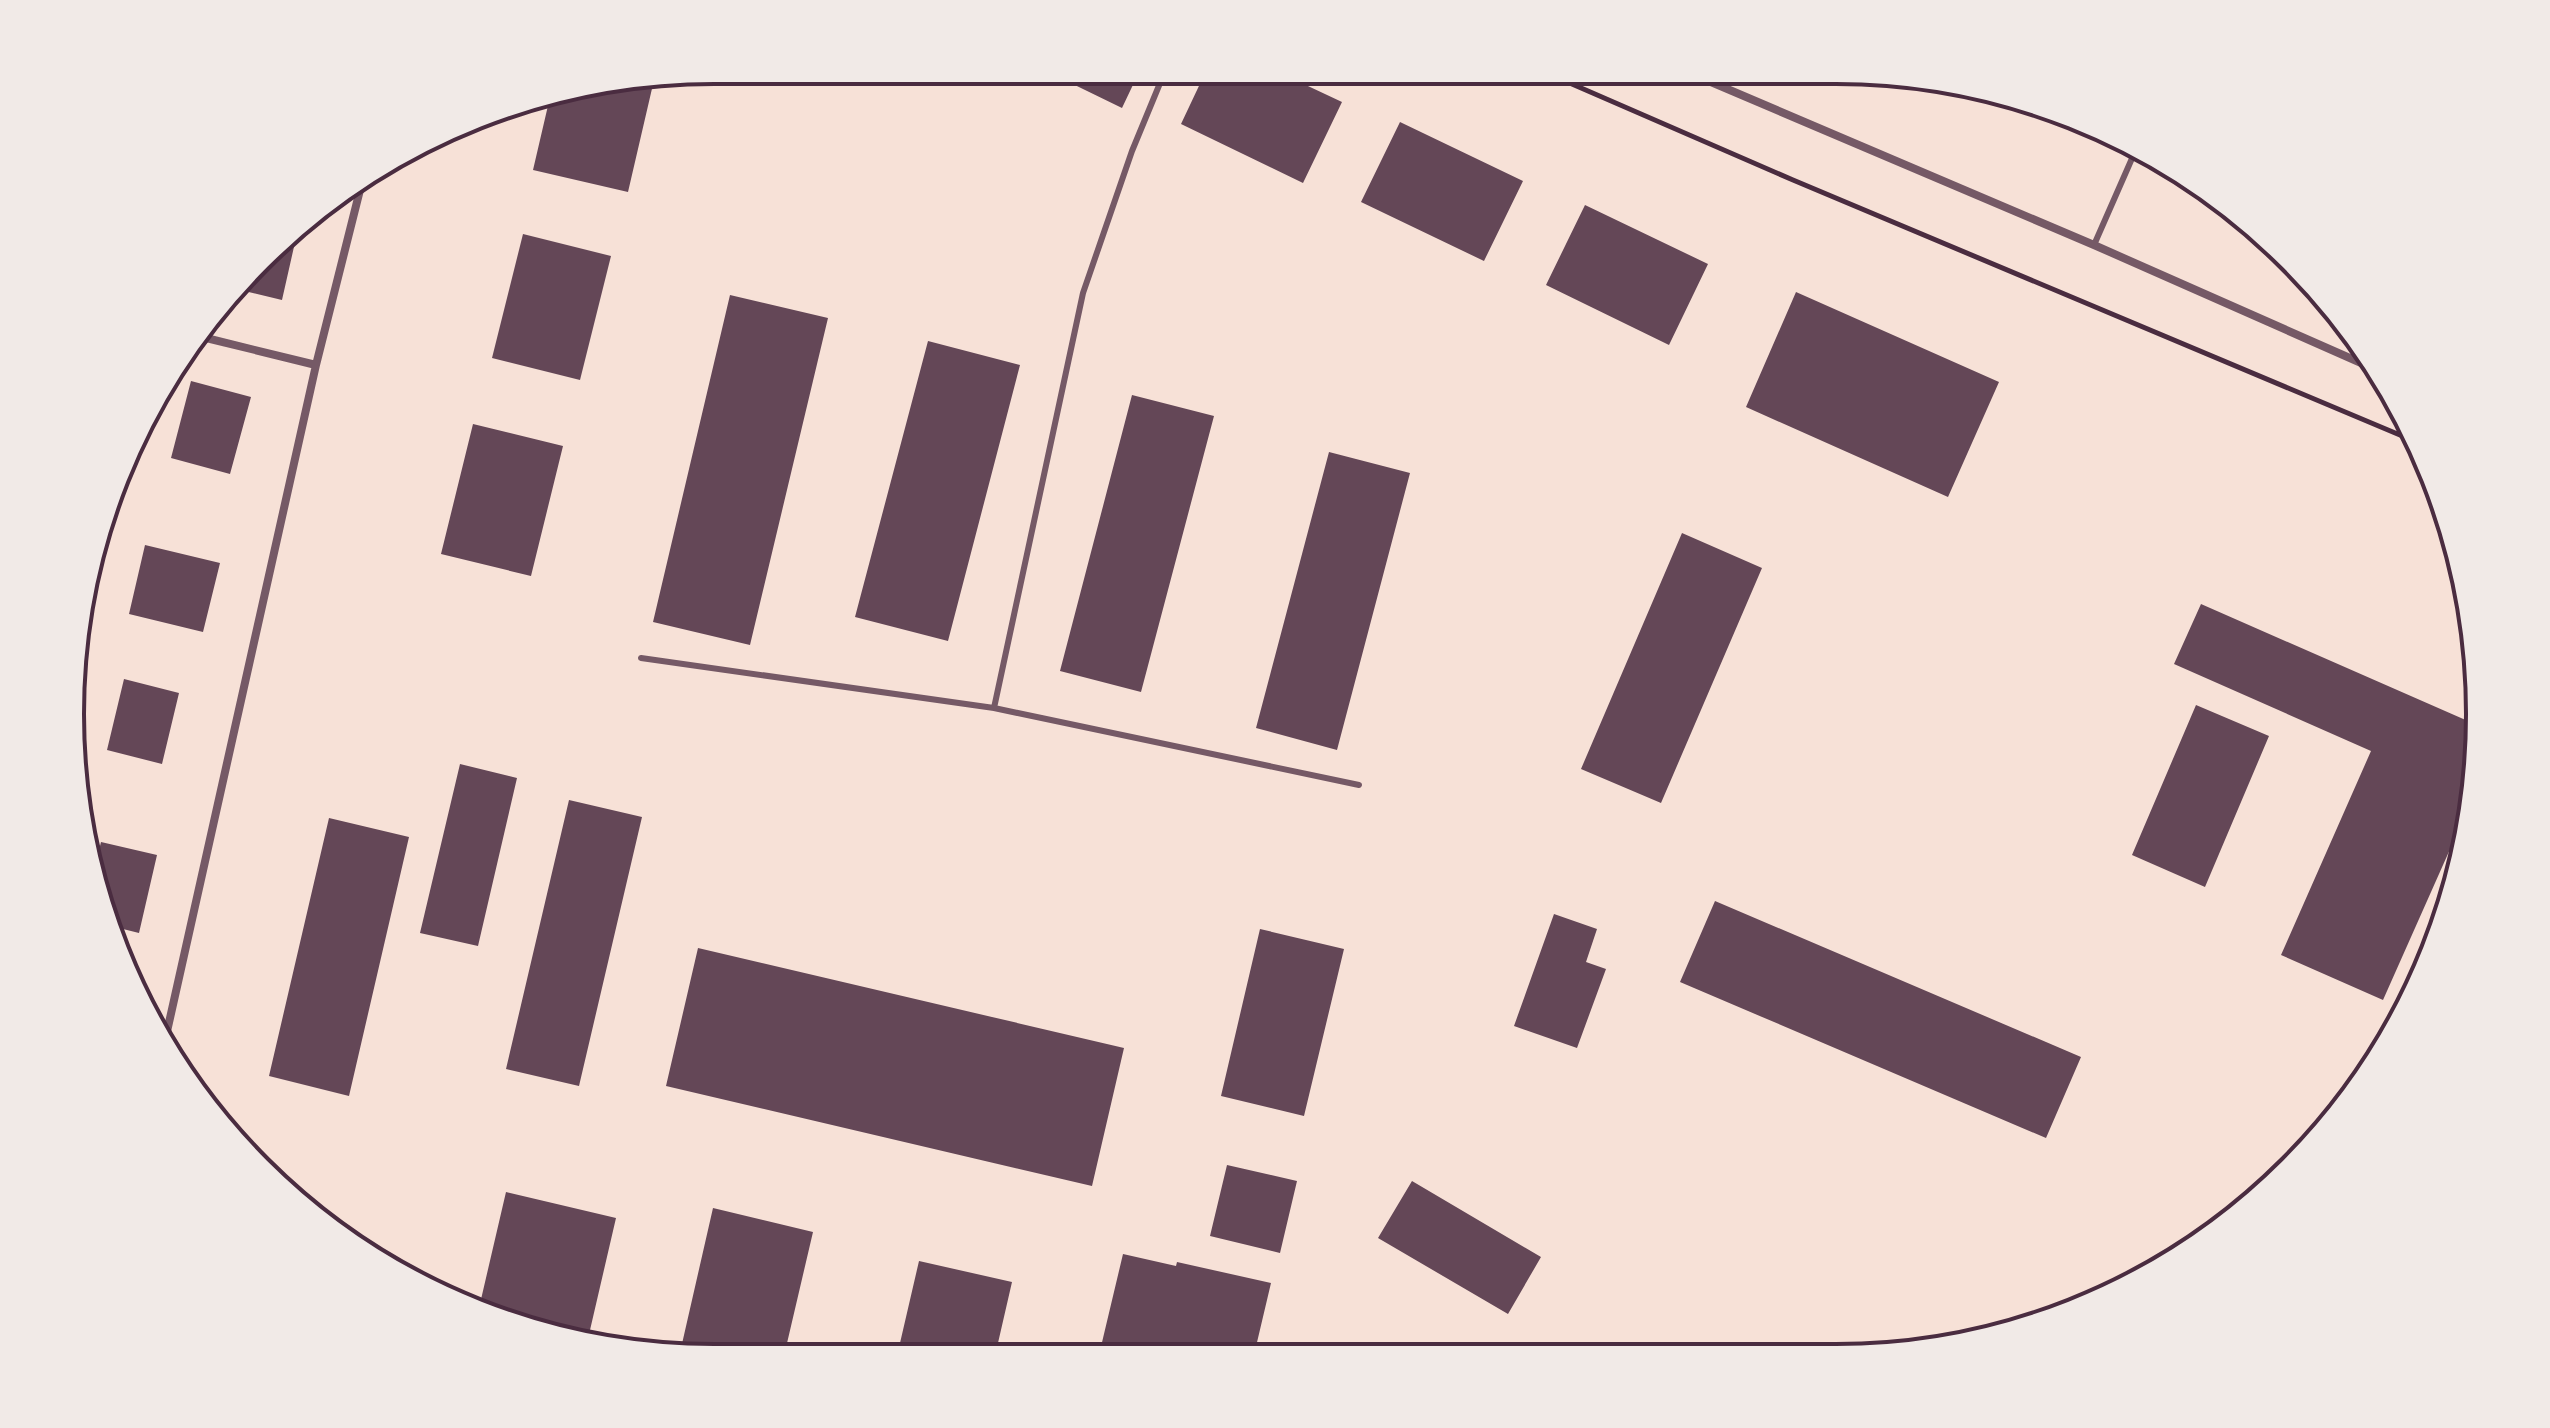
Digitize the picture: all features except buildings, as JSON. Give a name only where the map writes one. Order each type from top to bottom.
[{"type":"street","points":[[1725,84],[2358,362]]},
{"type":"street","points":[[168,1028],[316,365],[359,193]]},
{"type":"street","points":[[208,338],[316,365]]},
{"type":"lane","points":[[994,708],[1083,293],[1132,151],[1160,84]]},
{"type":"lane","points":[[2094,245],[2132,158]]},
{"type":"lane","points":[[641,658],[994,708],[1359,785]]},
{"type":"path","points":[[1572,84],[2401,436]]}]
